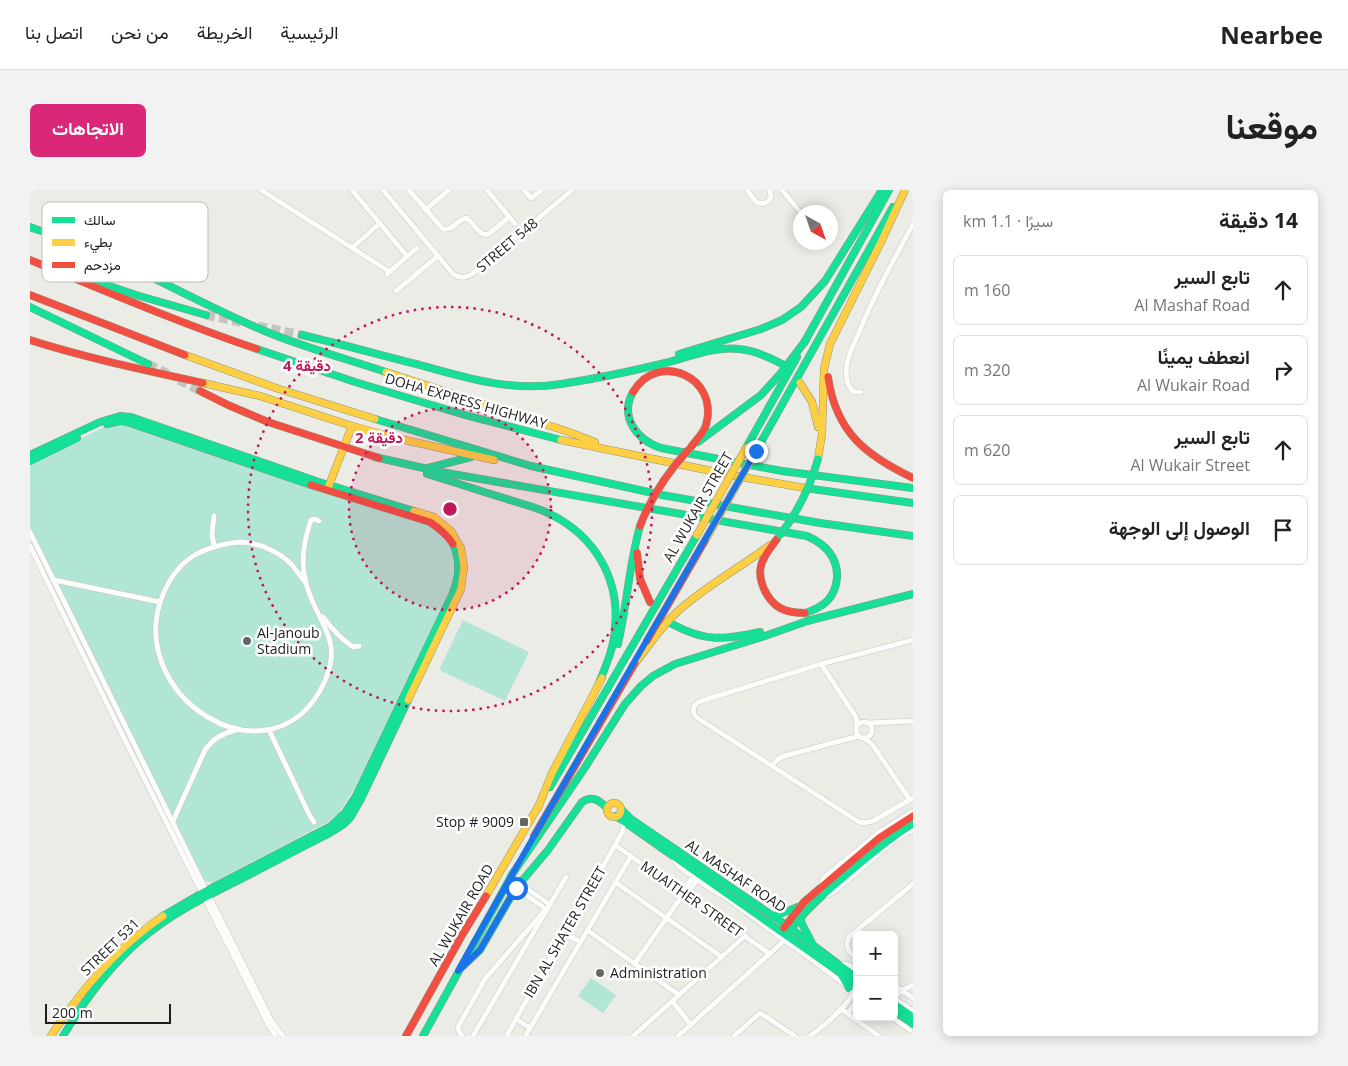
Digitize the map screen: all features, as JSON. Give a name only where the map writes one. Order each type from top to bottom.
[{"type":"main road","points":[[611,374],[761,329],[792,314],[808,301],[825,281],[882,190]]},
{"type":"main road","name":"AL WUKAIR STREET","points":[[538,808],[697,535],[889,190]]},
{"type":"main road","points":[[376,457],[425,468],[807,536],[818,540],[829,550],[838,574],[831,597],[825,605],[816,610],[806,614],[796,614],[785,612],[771,602],[766,595],[761,581],[762,565],[765,557],[779,537],[791,522],[806,497],[818,459],[822,428],[823,381],[827,354],[834,334],[881,242],[904,190]]},
{"type":"main road","name":"AL WUKAIR STREET","points":[[633,666],[904,190]]},
{"type":"main road","points":[[30,227],[42,231]]},
{"type":"main road","name":"DOHA EXPRESS HIGHWAY","points":[[30,260],[42,265]]},
{"type":"main road","name":"DOHA EXPRESS HIGHWAY","points":[[83,282],[196,327],[262,350],[355,382],[489,422],[564,441],[736,476],[807,488],[913,502]]},
{"type":"main road","points":[[95,282],[206,315]]},
{"type":"main road","points":[[162,282],[264,331],[566,432],[623,453]]},
{"type":"main road","points":[[30,295],[216,367],[279,389],[531,466]]},
{"type":"main road","points":[[30,307],[148,364]]},
{"type":"main road","points":[[302,335],[464,378],[503,386],[522,387],[563,384],[730,349],[746,350],[782,364]]},
{"type":"main road","points":[[30,340],[107,362],[260,396],[352,426],[473,456],[531,466],[662,495],[820,523],[913,536]]},
{"type":"main road","points":[[689,449],[761,395],[782,373],[806,340]]},
{"type":"main road","points":[[827,354],[830,394],[841,421],[858,442],[870,453],[883,463],[913,478]]},
{"type":"main road","points":[[538,808],[552,773],[612,658],[622,630],[633,550],[650,500],[670,469],[689,449],[706,425],[708,406],[706,397],[702,389],[690,378],[683,373],[673,370],[663,370],[644,378],[632,392],[628,401],[628,417],[635,432],[649,444],[655,446],[758,467],[913,488]]},
{"type":"main road","points":[[800,383],[815,411],[820,444]]},
{"type":"main road","points":[[200,391],[268,422],[546,512],[562,520],[584,537],[606,569],[611,584],[616,612],[613,643],[599,683]]},
{"type":"main road","points":[[30,454],[100,422],[114,417],[126,416],[328,488]]},
{"type":"main road","points":[[30,461],[105,424],[127,422],[280,475],[428,515],[446,526],[456,537],[462,550],[465,572],[461,589],[368,785],[350,818],[328,834],[205,894]]},
{"type":"main road","points":[[328,488],[352,426]]},
{"type":"main road","points":[[425,468],[473,456]]},
{"type":"main road","points":[[640,529],[637,556],[638,572],[643,589],[650,602]]},
{"type":"main road","points":[[633,666],[675,614],[779,537]]},
{"type":"main road","points":[[672,624],[690,634],[720,639],[743,636],[913,594]]},
{"type":"main road","points":[[511,876],[584,769],[625,704],[641,686],[653,676],[674,664],[810,620]]},
{"type":"main road","name":"AL WUKAIR ROAD","points":[[423,1036],[511,876],[633,666]]},
{"type":"main road","points":[[458,971],[480,950],[518,886],[586,799],[590,797],[595,798],[607,808],[608,814],[611,816],[619,815],[621,809],[615,803],[612,803],[607,808]]},
{"type":"main road","name":"AL WUKAIR ROAD","points":[[406,1036],[461,937],[538,808]]},
{"type":"main road","name":"AL MASHAF ROAD","points":[[621,809],[631,819],[772,916],[786,932],[814,946],[854,976]]},
{"type":"main road","points":[[786,932],[821,891],[884,834],[912,813]]},
{"type":"main road","name":"AL MASHAF ROAD","points":[[616,816],[786,932],[853,982]]},
{"type":"main road","points":[[772,916],[800,905],[913,824]]},
{"type":"main road","points":[[708,887],[722,889]]},
{"type":"main road","name":"STREET 531","points":[[51,1035],[55,1024],[63,1017],[84,989],[124,947],[158,919],[205,894]]},
{"type":"main road","name":"STREET 531","points":[[63,1036],[88,997],[128,951],[161,923],[205,894]]},
{"type":"main road","points":[[786,932],[800,905]]},
{"type":"main road","points":[[800,916],[803,927],[814,946]]},
{"type":"main road","points":[[840,973],[853,992]]},
{"type":"main road","points":[[898,1007],[913,1017]]},
{"type":"main road","points":[[898,1014],[913,1024]]},
{"type":"street","name":"STREET 548","points":[[383,190],[438,256],[457,276],[461,277],[469,276],[572,190]]},
{"type":"street","points":[[409,190],[443,229],[451,229],[464,218],[467,218],[481,233],[486,235],[509,217]]},
{"type":"street","points":[[425,210],[449,190]]},
{"type":"street","points":[[487,190],[515,224]]},
{"type":"street","points":[[524,190],[531,198],[541,190]]},
{"type":"street","points":[[747,190],[756,202],[764,204],[771,197],[770,190]]},
{"type":"street","points":[[782,190],[794,205]]},
{"type":"street","points":[[263,191],[388,273],[417,248]]},
{"type":"street","points":[[353,191],[408,256]]},
{"type":"street","points":[[352,248],[380,224]]},
{"type":"street","points":[[861,392],[854,392],[849,387],[847,375],[848,360],[869,309],[913,224]]},
{"type":"street","points":[[396,291],[438,256]]},
{"type":"street","points":[[214,516],[212,534],[214,546]]},
{"type":"street","points":[[306,583],[291,564],[275,552],[258,545],[240,542],[214,546],[186,560],[175,571],[160,602],[155,622],[158,652],[167,676],[176,691],[189,705],[222,725],[239,730],[254,731],[269,730],[292,721],[302,714],[313,700],[324,683],[332,653],[330,639],[306,583],[303,566],[304,547],[311,520],[319,521]]},
{"type":"street","points":[[30,532],[173,821],[205,894],[269,1026],[276,1036]]},
{"type":"street","points":[[30,546],[122,734],[272,1022],[283,1036]]},
{"type":"street","points":[[54,580],[160,602]]},
{"type":"street","points":[[318,612],[334,632],[353,648],[359,646]]},
{"type":"street","points":[[910,800],[873,821],[859,822],[696,717],[693,712],[694,706],[701,701],[821,664],[913,640]]},
{"type":"street","points":[[821,664],[856,717],[869,727],[872,744]]},
{"type":"street","points":[[856,717],[859,732],[872,744],[910,800],[912,813]]},
{"type":"street","points":[[772,766],[784,756],[850,737],[869,727],[879,724],[913,721]]},
{"type":"street","points":[[859,732],[868,736],[869,727]]},
{"type":"street","points":[[173,821],[210,743],[219,736],[239,730]]},
{"type":"street","points":[[269,730],[314,822]]},
{"type":"street","name":"IBN AL SHATER STREET","points":[[508,1035],[623,831],[624,821]]},
{"type":"street","points":[[623,831],[626,829],[631,830],[651,843],[657,844]]},
{"type":"street","points":[[821,891],[828,895],[834,892],[895,840],[913,829]]},
{"type":"street","name":"MUAITHER STREET","points":[[614,845],[770,954]]},
{"type":"street","name":"AL MASHAF ROAD","points":[[670,853],[679,867],[715,892],[786,932],[815,962],[853,992]]},
{"type":"street","points":[[526,1035],[631,856]]},
{"type":"street","points":[[474,1036],[566,877]]},
{"type":"street","points":[[635,963],[695,878]]},
{"type":"street","points":[[615,882],[722,957]]},
{"type":"street","points":[[857,931],[913,884]]},
{"type":"street","points":[[518,886],[548,907]]},
{"type":"street","points":[[462,1036],[458,1027],[482,983],[548,907]]},
{"type":"street","points":[[587,930],[679,994]]},
{"type":"street","points":[[678,1036],[770,954],[786,932]]},
{"type":"street","points":[[564,933],[580,942]]},
{"type":"street","points":[[853,934],[847,944],[848,950],[853,954]]},
{"type":"street","points":[[633,1036],[745,936]]},
{"type":"street","points":[[514,944],[524,950]]},
{"type":"street","name":"AL MASHAF ROAD","points":[[837,964],[849,965],[853,968]]},
{"type":"street","points":[[898,994],[913,985]]},
{"type":"street","points":[[898,988],[913,998]]},
{"type":"street","points":[[811,1036],[842,1009],[853,992]]},
{"type":"street","points":[[672,1001],[691,1025]]},
{"type":"street","points":[[898,1001],[913,1012]]},
{"type":"street","points":[[848,1013],[853,1006]]},
{"type":"street","points":[[842,1009],[879,1036]]},
{"type":"street","points":[[734,1036],[760,1013],[795,1036]]},
{"type":"street","points":[[516,1019],[530,1028]]},
{"type":"street","points":[[897,1021],[913,1032]]},
{"type":"green space","points":[[115,424],[128,424],[426,523],[437,530],[444,538],[453,556],[453,575],[446,598],[356,786],[339,813],[328,822],[212,883],[202,878],[30,527],[30,463],[102,428]]},
{"type":"green space","points":[[463,620],[529,652],[505,701],[439,670]]},
{"type":"green space","points":[[591,978],[616,995],[603,1013],[578,996]]},
{"type":"tunnel","points":[[206,315],[241,322]]},
{"type":"tunnel","points":[[258,326],[302,335]]},
{"type":"tunnel","points":[[148,364],[168,374]]},
{"type":"tunnel","points":[[179,380],[200,391]]},
{"type":"traffic: fast","points":[[679,354],[761,329],[782,320],[801,307],[825,281],[882,190]]},
{"type":"traffic: fast","points":[[804,343],[889,190]]},
{"type":"traffic: fast","points":[[756,451],[893,207]]},
{"type":"traffic: fast","points":[[30,227],[42,231]]},
{"type":"traffic: fast","points":[[98,282],[206,315]]},
{"type":"traffic: fast","points":[[161,282],[267,332],[386,372]]},
{"type":"traffic: fast","points":[[30,307],[148,364]]},
{"type":"traffic: fast","points":[[302,335],[472,379],[507,385],[543,386],[598,378],[720,349],[750,351],[767,356],[782,364]]},
{"type":"traffic: fast","points":[[698,442],[761,395],[781,373],[806,340]]},
{"type":"traffic: fast","points":[[257,349],[355,382],[465,415],[561,440]]},
{"type":"traffic: fast","points":[[746,448],[797,357]]},
{"type":"traffic: fast","points":[[633,392],[629,401],[629,419],[638,433],[652,444],[661,448],[782,471],[913,488]]},
{"type":"traffic: fast","points":[[30,455],[100,422],[120,416],[131,417],[316,481],[414,511]]},
{"type":"traffic: fast","points":[[375,419],[531,466],[662,495],[820,523],[913,536]]},
{"type":"traffic: fast","points":[[107,424],[120,421],[127,422],[311,485]]},
{"type":"traffic: fast","points":[[30,461],[77,438]]},
{"type":"traffic: fast","points":[[375,457],[441,472],[807,536],[825,547],[829,552],[837,570],[837,578],[834,591],[827,601],[818,608],[805,613]]},
{"type":"traffic: fast","points":[[428,468],[471,457]]},
{"type":"traffic: fast","points":[[780,535],[803,499],[818,459]]},
{"type":"traffic: fast","points":[[427,474],[534,507],[566,523],[592,547],[608,576],[615,610],[613,642],[599,683]]},
{"type":"traffic: fast","points":[[805,488],[913,503]]},
{"type":"traffic: fast","points":[[618,644],[633,555],[640,526]]},
{"type":"traffic: fast","points":[[550,787],[697,535]]},
{"type":"traffic: fast","points":[[163,916],[204,892],[331,826],[345,813],[356,796],[452,595],[458,570],[456,551],[453,544]]},
{"type":"traffic: fast","points":[[807,621],[913,594]]},
{"type":"traffic: fast","points":[[511,876],[584,769],[625,704],[641,686],[653,676],[675,664],[810,620]]},
{"type":"traffic: fast","points":[[672,624],[695,634],[715,638],[736,637],[760,632]]},
{"type":"traffic: fast","points":[[63,1036],[79,1010],[107,974],[128,951],[151,931],[189,906],[344,824],[350,818],[361,799],[408,700]]},
{"type":"traffic: fast","points":[[462,967],[480,950],[516,888],[548,850],[582,802],[595,799],[607,808]]},
{"type":"traffic: fast","points":[[621,809],[631,819],[786,925],[854,976]]},
{"type":"traffic: fast","points":[[616,816],[853,982]]},
{"type":"traffic: fast","points":[[788,933],[812,905],[829,889],[884,844],[913,824]]},
{"type":"traffic: fast","points":[[423,1036],[513,873]]},
{"type":"traffic: fast","points":[[772,917],[798,907]]},
{"type":"traffic: fast","points":[[800,916],[812,943]]},
{"type":"traffic: fast","points":[[842,976],[849,988]]},
{"type":"traffic: fast","points":[[898,1007],[913,1017]]},
{"type":"traffic: fast","points":[[898,1014],[913,1024]]},
{"type":"traffic: slow","points":[[818,459],[822,434],[824,369],[830,344],[905,190]]},
{"type":"traffic: slow","points":[[185,355],[279,389],[375,419]]},
{"type":"traffic: slow","points":[[386,372],[595,442]]},
{"type":"traffic: slow","points":[[203,383],[260,396],[352,426],[396,438],[494,460]]},
{"type":"traffic: slow","points":[[800,383],[812,402],[818,427]]},
{"type":"traffic: slow","points":[[328,488],[352,426]]},
{"type":"traffic: slow","points":[[561,440],[736,476],[805,488]]},
{"type":"traffic: slow","points":[[697,535],[746,448]]},
{"type":"traffic: slow","points":[[707,537],[756,451]]},
{"type":"traffic: slow","points":[[408,700],[461,589],[464,567],[461,548],[451,531],[434,517],[414,511]]},
{"type":"traffic: slow","points":[[633,666],[659,631],[677,612],[699,594],[770,545]]},
{"type":"traffic: slow","points":[[538,808],[552,773],[602,678]]},
{"type":"traffic: slow","points":[[614,803],[619,805],[621,810],[619,815],[614,817],[609,815],[607,810],[609,805],[614,803]]},
{"type":"traffic: slow","points":[[486,896],[539,805]]},
{"type":"traffic: slow","points":[[51,1036],[101,970],[130,941],[163,916]]},
{"type":"traffic: jam","points":[[30,260],[42,265]]},
{"type":"traffic: jam","points":[[83,282],[171,318],[257,349]]},
{"type":"traffic: jam","points":[[30,295],[185,355]]},
{"type":"traffic: jam","points":[[30,340],[94,358],[203,383]]},
{"type":"traffic: jam","points":[[633,392],[644,379],[657,373],[671,371],[684,375],[696,382],[704,394],[708,408],[705,428],[691,447]]},
{"type":"traffic: jam","points":[[828,377],[838,413],[855,440],[881,460],[913,478]]},
{"type":"traffic: jam","points":[[200,391],[268,422],[379,458]]},
{"type":"traffic: jam","points":[[640,526],[660,486],[688,450]]},
{"type":"traffic: jam","points":[[311,485],[430,522],[443,532],[453,544]]},
{"type":"traffic: jam","points":[[647,641],[707,537]]},
{"type":"traffic: jam","points":[[777,539],[762,562],[760,569],[761,581],[771,601],[780,608],[791,612],[805,613]]},
{"type":"traffic: jam","points":[[637,553],[640,579],[650,602]]},
{"type":"traffic: jam","points":[[534,836],[635,663]]},
{"type":"traffic: jam","points":[[784,928],[804,902],[879,838],[913,816]]},
{"type":"traffic: jam","points":[[406,1036],[486,896]]},
{"type":"place","name":"Al-Janoub Stadium","points":[[247,641]]},
{"type":"place","name":"Stop # 9009","points":[[524,822]]},
{"type":"place","name":"Administration","points":[[600,973]]},
{"type":"route","points":[[516,888],[480,950],[458,971],[756,451]]}]
